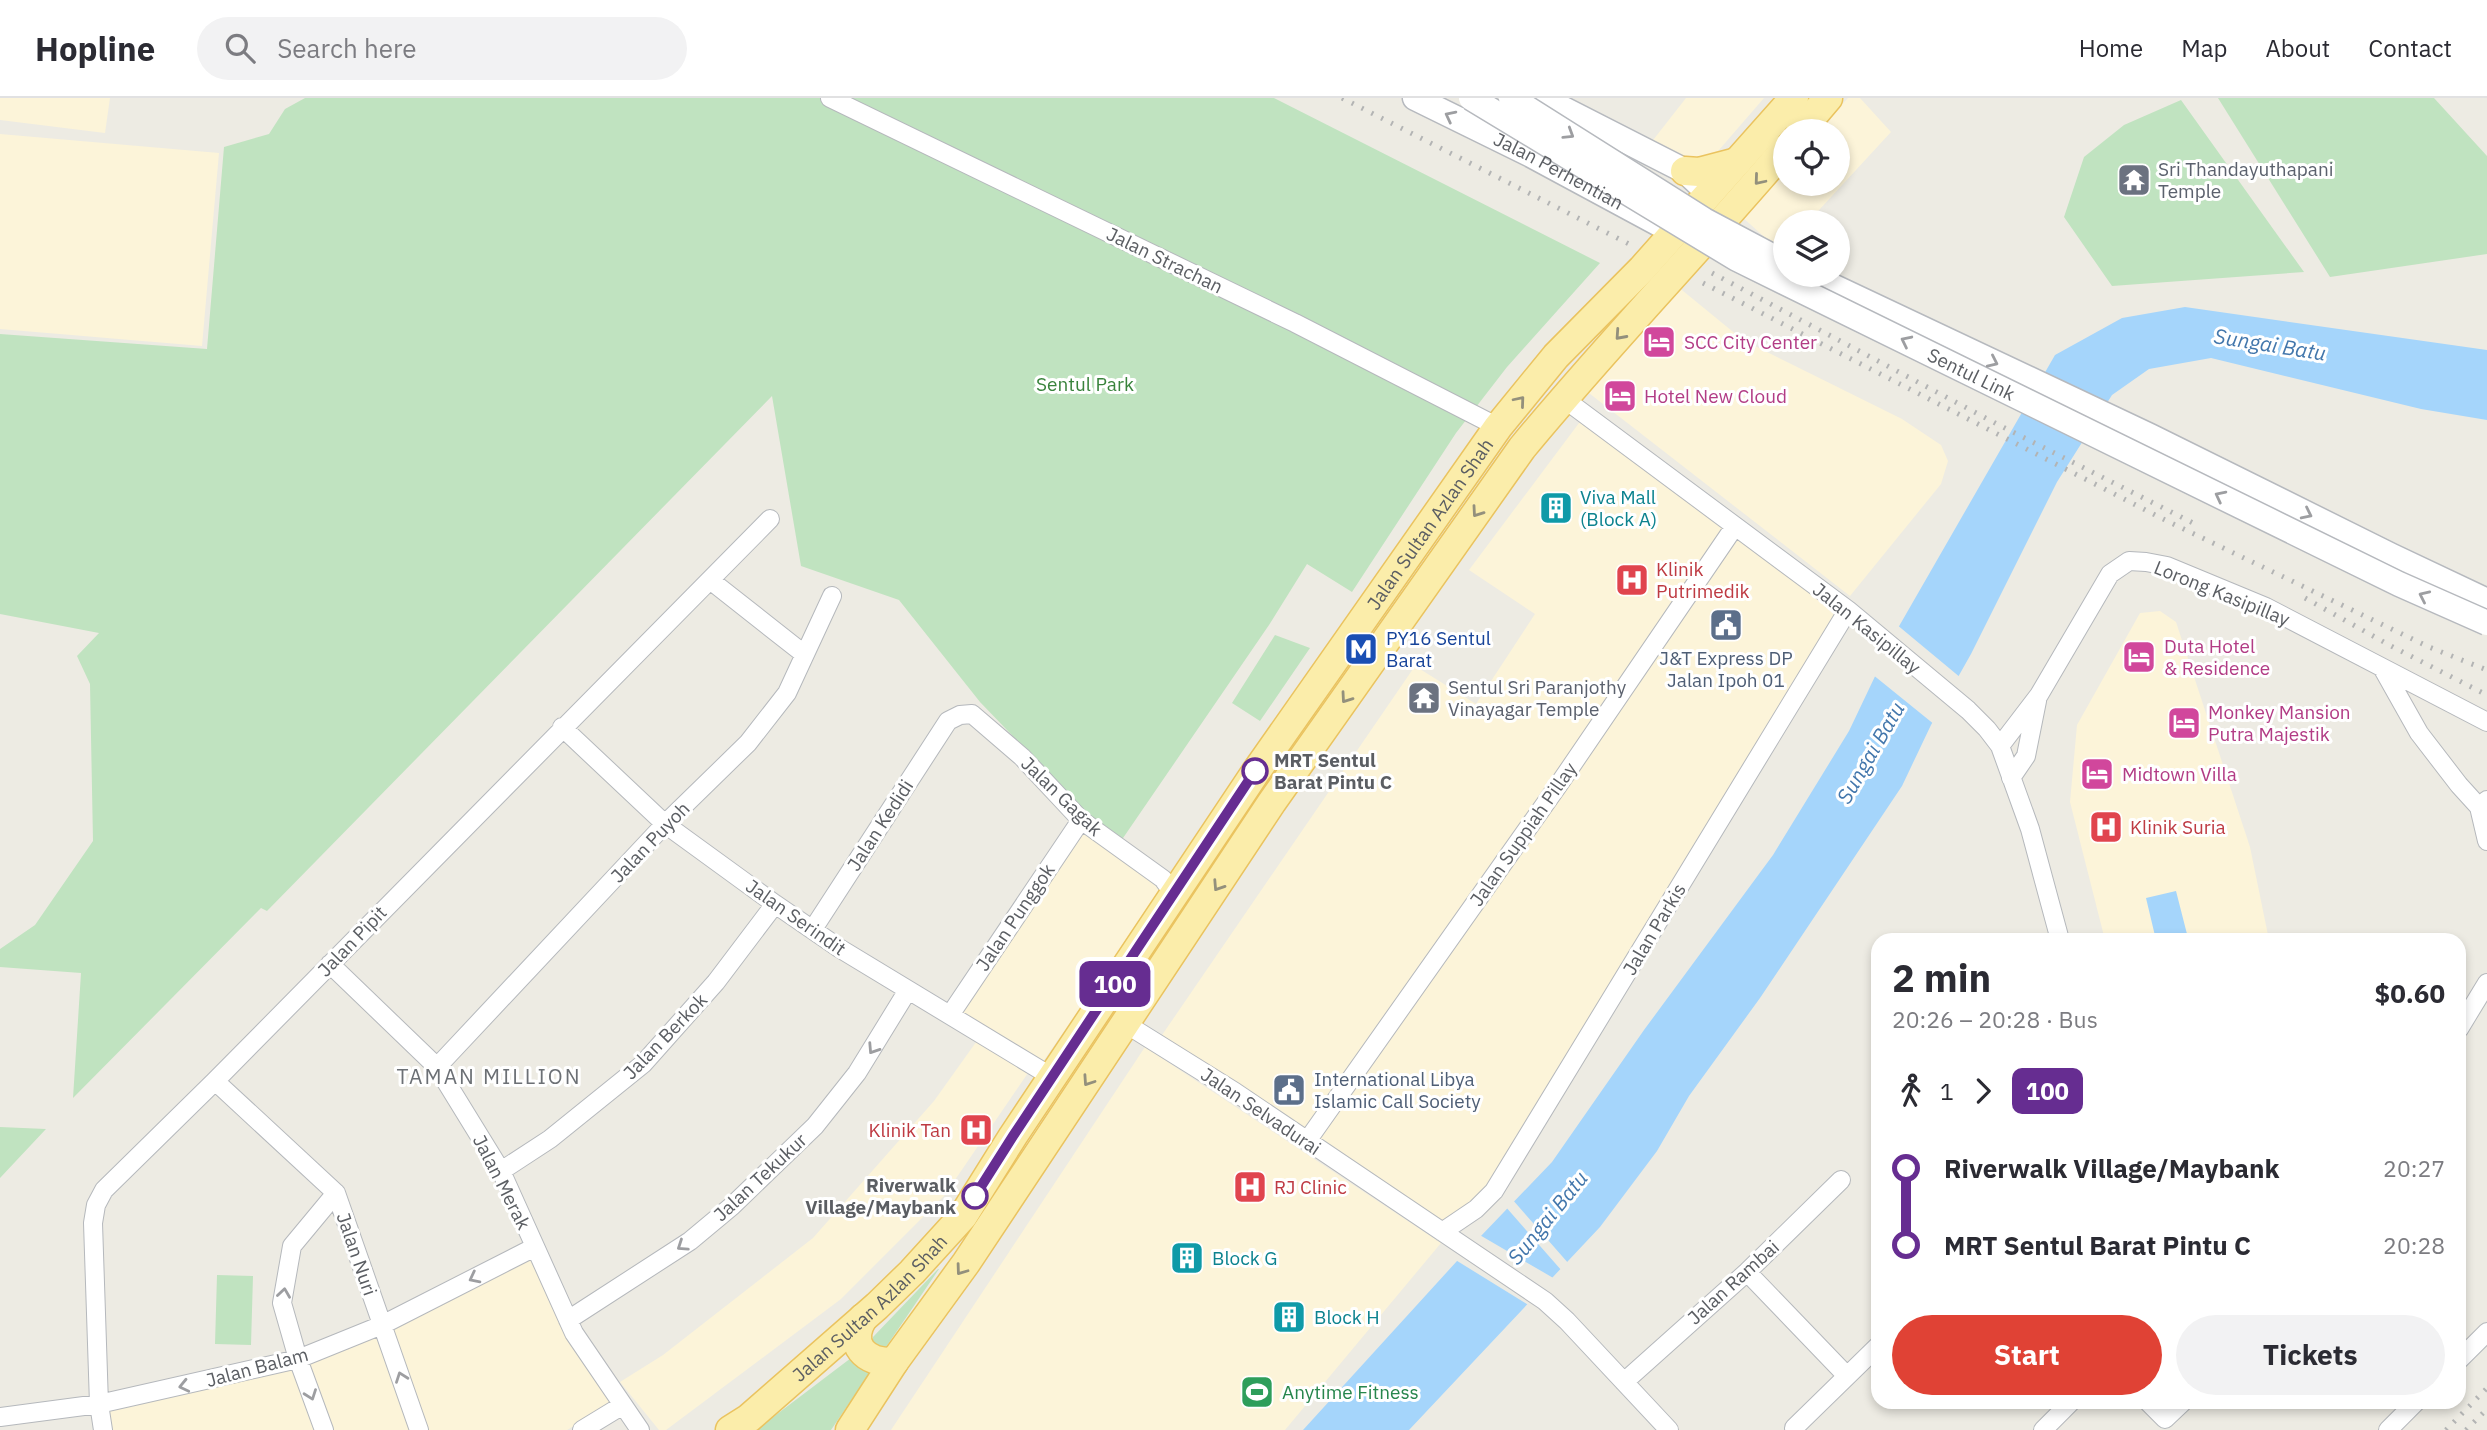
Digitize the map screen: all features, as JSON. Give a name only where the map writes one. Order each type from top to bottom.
[{"type":"main road","name":"Jalan Perhentian","points":[[1415,98],[1531,155],[1698,248]]},
{"type":"main road","name":"Sentul Link","points":[[1471,98],[1737,259],[2399,584],[2487,623]]},
{"type":"main road","points":[[1511,98],[1704,220],[1773,257]]},
{"type":"main road","name":"Jalan Sultan Azlan Shah","points":[[730,1430],[749,1418],[863,1318],[912,1272],[963,1216],[1173,893],[1498,427],[1556,356],[1642,270],[1662,227],[1709,194],[1794,98]]},
{"type":"main road","points":[[1810,119],[1828,98]]},
{"type":"main road","points":[[1531,155],[1528,140],[1531,126],[1550,102],[1685,171],[1709,194],[1733,211]]},
{"type":"main road","points":[[1685,171],[1699,172],[1737,162]]},
{"type":"main road","name":"Jalan Sultan Azlan Shah","points":[[850,1430],[894,1362],[966,1263],[1272,802],[1522,448],[1563,398],[1773,163]]},
{"type":"main road","name":"Sentul Link","points":[[1835,287],[2150,436],[2487,601]]},
{"type":"main road","points":[[963,1216],[1006,1165],[1092,1035],[1118,1021],[1126,1024]]},
{"type":"main road","points":[[863,1318],[856,1330],[856,1343],[868,1357],[881,1363],[894,1362]]},
{"type":"street","name":"Jalan Strachan","points":[[830,98],[1295,323],[1498,427]]},
{"type":"street","name":"Jalan Kasipillay","points":[[1563,398],[1848,610],[1968,710],[2000,746],[2030,828],[2058,933]]},
{"type":"street","name":"Jalan Pipit","points":[[103,1430],[99,1404],[93,1223],[96,1205],[104,1190],[215,1082],[562,727],[770,519]]},
{"type":"street","name":"Jalan Suppiah Pillay","points":[[1307,1141],[1557,787],[1735,526]]},
{"type":"street","name":"Lorong Kasipillay","points":[[2000,746],[2039,695],[2110,574],[2129,561],[2167,566],[2266,607],[2487,722]]},
{"type":"street","points":[[710,580],[804,654]]},
{"type":"street","name":"Jalan Puyoh","points":[[437,1067],[665,824],[755,734],[787,693],[832,596]]},
{"type":"street","name":"Jalan Parkis","points":[[1442,1232],[1476,1209],[1494,1191],[1848,610]]},
{"type":"street","points":[[2383,669],[2418,733],[2459,785],[2483,803],[2487,841]]},
{"type":"street","name":"Lorong Kasipillay","points":[[2011,778],[2025,756],[2039,695]]},
{"type":"street","name":"Jalan Gagak","points":[[948,721],[960,715],[972,714],[1022,757],[1081,820],[1163,879],[1173,893]]},
{"type":"street","name":"Jalan Kedidi","points":[[813,929],[948,721]]},
{"type":"street","name":"Jalan Serindit","points":[[562,727],[665,824],[775,904],[908,990],[1052,1077]]},
{"type":"street","name":"Jalan Punggok","points":[[950,1015],[1081,820]]},
{"type":"street","name":"Jalan Berkok","points":[[501,1171],[550,1139],[643,1064],[716,982],[775,904]]},
{"type":"street","name":"Jalan Merak","points":[[330,964],[437,1067],[501,1171],[574,1333],[641,1429]]},
{"type":"street","points":[[2466,1018],[2487,983]]},
{"type":"street","name":"Jalan Tekukur","points":[[568,1320],[690,1241],[732,1206],[816,1126],[857,1073],[908,990]]},
{"type":"street","name":"Jalan Selvadurai","points":[[1126,1024],[1236,1092],[1464,1249],[1545,1301],[1669,1430]]},
{"type":"street","name":"Jalan Nuri","points":[[215,1082],[337,1193],[419,1430]]},
{"type":"street","name":"Jalan Rambai","points":[[1624,1382],[1747,1272],[1841,1180]]},
{"type":"street","points":[[324,1430],[298,1359],[282,1303],[292,1246],[337,1193]]},
{"type":"street","name":"Jalan Balam","points":[[0,1417],[99,1404],[298,1359],[382,1325],[535,1247]]},
{"type":"street","points":[[1747,1272],[1847,1376]]},
{"type":"street","points":[[2466,1353],[2487,1332]]},
{"type":"street","points":[[1794,1428],[1871,1353]]},
{"type":"street","points":[[582,1430],[623,1405]]},
{"type":"street","points":[[2043,1430],[2064,1409]]},
{"type":"street","points":[[2155,1409],[2165,1419],[2176,1409]]},
{"type":"street","points":[[2388,1430],[2409,1409]]},
{"type":"shaded area","points":[[0,98],[110,98],[105,133],[0,120]]},
{"type":"shaded area","points":[[1686,98],[1764,98],[1706,165],[1694,165],[1650,144]]},
{"type":"shaded area","points":[[1848,98],[1860,98],[1891,132],[1850,176],[1850,119],[1829,119]]},
{"type":"shaded area","points":[[0,134],[219,153],[202,346],[0,329]]},
{"type":"shaded area","points":[[1773,181],[1773,196],[1832,196],[1819,210],[1773,210],[1773,245],[1741,216]]},
{"type":"shaded area","points":[[1677,286],[1743,340],[1902,419],[1941,445],[1948,461],[1941,484],[1850,596],[1585,390]]},
{"type":"shaded area","points":[[1582,419],[1840,612],[1488,1187],[1470,1205],[1441,1221],[1160,1038],[1415,666],[1476,704],[1535,614],[1469,570]]},
{"type":"shaded area","points":[[2160,611],[2176,622],[2250,847],[2268,933],[2103,933],[2070,802],[2077,725],[2140,613]]},
{"type":"shaded area","points":[[1087,821],[1159,874],[1159,894],[1042,1063],[960,1013]]},
{"type":"shaded area","points":[[979,1038],[1030,1070],[944,1196],[841,1299],[666,1430],[659,1430],[620,1382],[663,1355],[813,1238],[934,1101]]},
{"type":"shaded area","points":[[1145,1047],[1441,1243],[1285,1430],[891,1430]]},
{"type":"shaded area","points":[[530,1257],[613,1403],[567,1430],[110,1430],[107,1412],[310,1362]]},
{"type":"green space","name":"Sentul Park","points":[[305,98],[1274,98],[1600,263],[1507,367],[1456,433],[1352,592],[1307,564],[1269,625],[1121,841],[1087,813],[980,702],[899,600],[801,566],[772,396],[267,911],[261,908],[73,1098],[81,973],[0,967],[0,949],[35,925],[93,841],[90,684],[77,656],[99,633],[0,614],[0,334],[207,349],[224,147],[269,134],[285,109]]},
{"type":"green space","points":[[2218,98],[2434,98],[2487,156],[2487,254],[2330,277]]},
{"type":"green space","name":"Sri Thandayuthapani Temple","points":[[2181,100],[2304,272],[2112,286],[2064,217],[2084,157],[2124,125]]},
{"type":"green space","points":[[1275,635],[1310,648],[1260,721],[1232,703]]},
{"type":"green space","points":[[0,1127],[46,1129],[0,1178]]},
{"type":"green space","points":[[938,1269],[886,1347],[878,1347],[873,1342],[873,1337]]},
{"type":"green space","points":[[217,1275],[253,1276],[251,1345],[215,1344]]},
{"type":"green space","points":[[851,1358],[869,1374],[831,1430],[756,1430]]},
{"type":"water","name":"Sungai Batu","points":[[2185,307],[2487,350],[2487,420],[2421,409],[2211,358],[2149,369],[2112,395],[2057,482],[1902,786],[1760,998],[1689,1096],[1657,1151],[1600,1227],[1409,1430],[1303,1430],[1457,1261],[1552,1162],[1644,1030],[1773,855],[1849,731],[1898,628],[2055,355],[2122,318]]},
{"type":"water","points":[[2176,891],[2187,933],[2154,933],[2146,898]]},
{"type":"pier","points":[[1896,624],[1961,678],[1935,725],[1872,674]]},
{"type":"pier","points":[[1512,1199],[1569,1264],[1562,1271],[1505,1206]]},
{"type":"pier","points":[[1478,1234],[1555,1279],[1530,1306],[1454,1259]]},
{"type":"railway","points":[[1342,98],[1631,245]]},
{"type":"railway","points":[[1712,273],[1997,424],[2195,524]]},
{"type":"railway","points":[[1703,283],[2163,519],[2429,647],[2487,670]]},
{"type":"railway","points":[[2305,598],[2487,695]]},
{"type":"railway","points":[[2446,1430],[2487,1388]]},
{"type":"railway","points":[[2466,1430],[2487,1409]]},
{"type":"bus line","name":"100","points":[[975,1196],[1255,771]]},
{"type":"place","name":"Sri Thandayuthapani Temple","points":[[2134,180]]},
{"type":"place","name":"SCC City Center","points":[[1659,342]]},
{"type":"place","name":"Hotel New Cloud","points":[[1620,396]]},
{"type":"place","name":"Viva Mall (Block A)","points":[[1556,508]]},
{"type":"place","name":"Klinik Putrimedik","points":[[1632,580]]},
{"type":"place","name":"J&T Express DP Jalan Ipoh 01","points":[[1726,625]]},
{"type":"place","name":"PY16 Sentul Barat","points":[[1361,649]]},
{"type":"place","name":"Duta Hotel & Residence","points":[[2139,657]]},
{"type":"place","name":"Sentul Sri Paranjothy Vinayagar Temple","points":[[1424,698]]},
{"type":"place","name":"Monkey Mansion Putra Majestik","points":[[2184,723]]},
{"type":"place","name":"MRT Sentul Barat Pintu C","points":[[1255,771]]},
{"type":"place","name":"Midtown Villa","points":[[2097,774]]},
{"type":"place","name":"Klinik Suria","points":[[2106,827]]},
{"type":"place","name":"International Libya Islamic Call Society","points":[[1289,1090]]},
{"type":"place","name":"Klinik Tan","points":[[976,1130]]},
{"type":"place","name":"RJ Clinic","points":[[1250,1187]]},
{"type":"place","name":"Riverwalk Village/Maybank","points":[[975,1196]]},
{"type":"place","name":"Block G","points":[[1187,1258]]},
{"type":"place","name":"Block H","points":[[1289,1317]]},
{"type":"place","name":"Anytime Fitness","points":[[1257,1392]]},
{"type":"district","name":"TAMAN MILLION","points":[[489,1077]]}]
